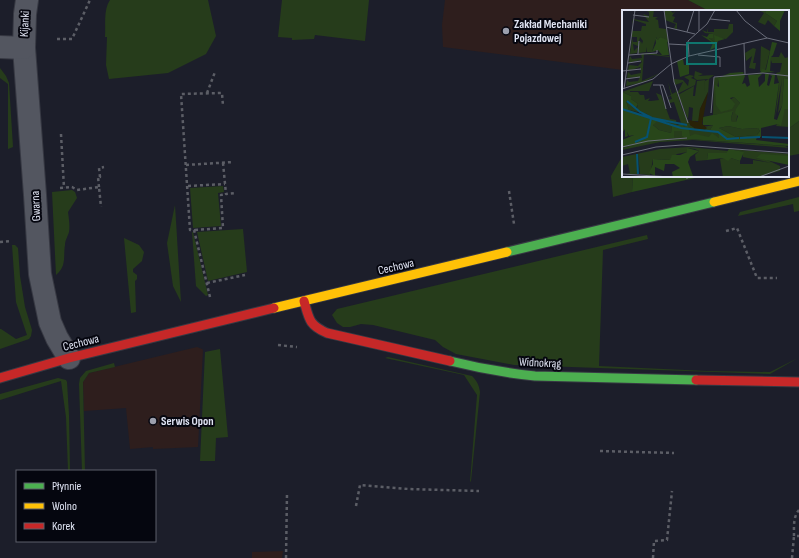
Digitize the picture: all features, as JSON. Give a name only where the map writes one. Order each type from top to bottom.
[{"type":"street","name":"Kijanki","points":[[0,47],[24,48],[27,0]]},
{"type":"street","name":"Gwarna","points":[[24,48],[40,274],[50,322],[57,338],[69,358]]},
{"type":"street","name":"Cechowa","points":[[0,378],[69,358],[799,181]]},
{"type":"street","name":"Widnokrąg","points":[[304,301],[310,321],[317,329],[326,334],[488,370],[535,376],[799,382]]},
{"type":"path","points":[[57,39],[72,39],[90,0]]},
{"type":"path","points":[[207,94],[215,72]]},
{"type":"path","points":[[223,106],[222,94],[182,94],[190,230],[223,228],[221,195],[236,193]]},
{"type":"path","points":[[61,134],[64,188]]},
{"type":"path","points":[[186,165],[233,162]]},
{"type":"path","points":[[223,163],[226,194]]},
{"type":"path","points":[[101,207],[98,177],[100,177],[99,168],[104,167]]},
{"type":"path","points":[[188,186],[225,184]]},
{"type":"path","points":[[58,188],[72,187],[78,190],[99,187]]},
{"type":"path","points":[[509,191],[514,220]]},
{"type":"path","points":[[726,231],[737,228],[756,278],[777,278]]},
{"type":"path","points":[[194,230],[210,295]]},
{"type":"path","points":[[207,283],[245,275]]},
{"type":"path","points":[[600,452],[674,453]]},
{"type":"path","points":[[356,506],[360,485],[409,489],[479,491]]},
{"type":"path","points":[[653,558],[654,541],[667,540],[672,491]]},
{"type":"path","points":[[286,558],[287,493]]},
{"type":"path","points":[[792,558],[794,520],[799,510]]},
{"type":"path","points":[[794,536],[799,536]]},
{"type":"shaded area","points":[[445,0],[688,0],[707,10],[622,10],[622,70],[443,47],[442,25]]},
{"type":"shaded area","points":[[197,347],[203,350],[198,447],[153,449],[153,447],[130,449],[126,408],[84,411],[83,382],[89,373]]},
{"type":"shaded area","points":[[283,551],[282,558],[252,558],[252,552]]},
{"type":"green space","points":[[110,0],[208,0],[216,36],[206,54],[168,73],[109,79],[106,65],[107,37],[105,37],[105,23],[106,8]]},
{"type":"green space","points":[[282,0],[369,0],[365,41],[315,35],[314,39],[292,40],[292,38],[278,37]]},
{"type":"green space","points":[[688,0],[799,0],[799,121],[789,128],[789,10],[707,10]]},
{"type":"green space","points":[[0,68],[9,83],[13,147],[8,149],[8,84],[0,78]]},
{"type":"green space","points":[[799,121],[799,154],[789,156],[789,128]]},
{"type":"green space","points":[[622,157],[622,177],[633,177],[632,192],[613,197],[611,176]]},
{"type":"green space","points":[[633,177],[700,177],[632,192]]},
{"type":"green space","points":[[223,186],[224,192],[218,193],[221,226],[193,228],[190,188]]},
{"type":"green space","points":[[72,190],[75,192],[77,198],[68,212],[69,234],[65,243],[64,261],[62,268],[56,275],[52,192]]},
{"type":"green space","points":[[799,197],[799,211],[794,212],[793,204],[738,216],[740,212]]},
{"type":"green space","points":[[175,205],[181,302],[173,286],[167,243]]},
{"type":"green space","points":[[243,229],[247,272],[208,281],[197,232]]},
{"type":"green space","points":[[192,232],[208,295],[206,296],[196,286]]},
{"type":"green space","points":[[647,235],[648,239],[603,250],[599,366],[707,371],[770,372],[798,358],[770,374],[514,365],[456,354],[443,347],[435,340],[373,325],[361,324],[343,327],[337,323],[332,315],[337,309]]},
{"type":"green space","points":[[124,238],[139,245],[144,252],[142,261],[133,269],[133,272],[137,275],[137,279],[135,281],[136,312],[131,313]]},
{"type":"green space","points":[[12,245],[15,245],[18,248],[20,276],[25,307],[32,330],[29,339],[0,349],[0,329],[16,339],[27,335],[16,302]]},
{"type":"green space","points":[[220,349],[228,437],[216,438],[215,461],[200,461],[205,352]]},
{"type":"green space","points":[[388,357],[472,376],[476,381],[480,392],[470,482],[477,395],[464,375],[385,358]]},
{"type":"green space","points":[[114,363],[115,367],[89,373],[83,382],[85,470],[82,470],[79,384],[80,378],[86,371]]},
{"type":"green space","points":[[58,378],[66,380],[69,415],[70,470],[68,470],[66,417],[61,381],[0,400],[0,394]]},
{"type":"traffic: fast","points":[[507,252],[714,202]]},
{"type":"traffic: fast","points":[[450,361],[492,370],[535,376],[696,380]]},
{"type":"traffic: slow","points":[[714,202],[799,181]]},
{"type":"traffic: slow","points":[[274,308],[507,252]]},
{"type":"traffic: jam","points":[[304,301],[307,312],[313,324],[327,333],[450,361]]},
{"type":"traffic: jam","points":[[0,378],[69,358],[274,308]]},
{"type":"traffic: jam","points":[[696,380],[799,382]]},
{"type":"place","name":"Zakład Mechaniki Pojazdowej","points":[[506,31]]},
{"type":"place","name":"Serwis Opon","points":[[153,421]]}]
